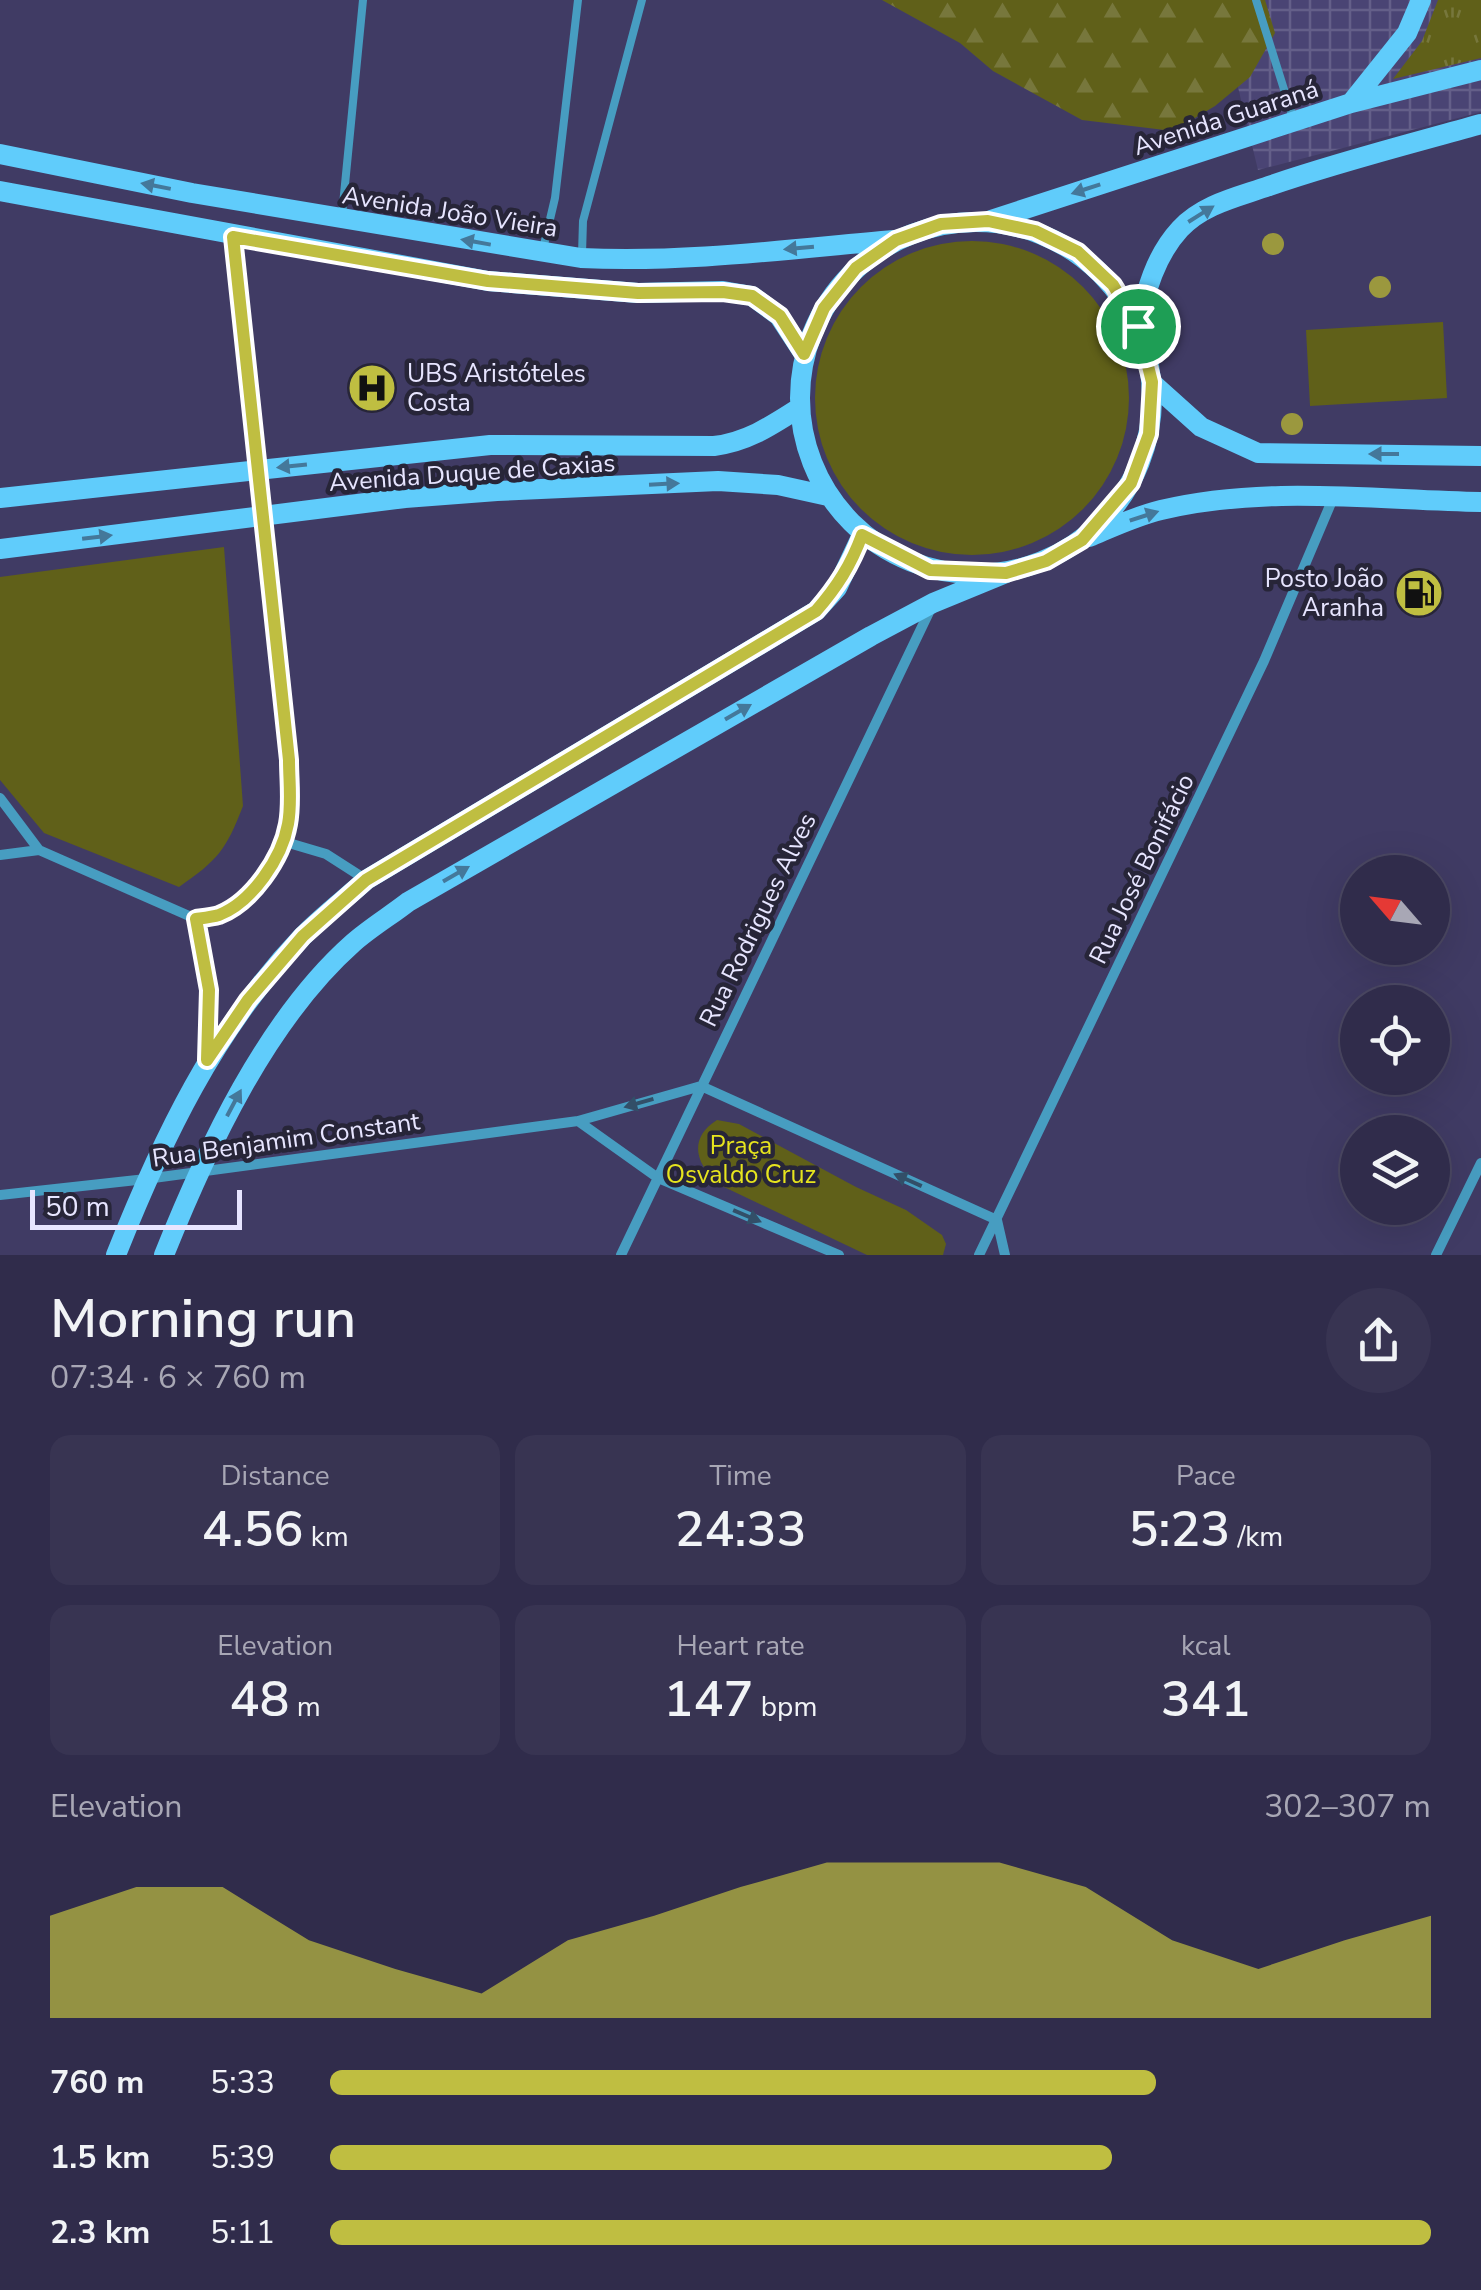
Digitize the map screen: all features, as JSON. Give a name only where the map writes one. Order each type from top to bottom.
[{"type":"street","points":[[1351,103],[1407,33],[1421,0]]},
{"type":"street","name":"Avenida Guaraná","points":[[988,221],[1351,103],[1481,70]]},
{"type":"street","points":[[1138,326],[1149,281],[1162,254],[1180,229],[1199,213],[1308,172],[1481,124]]},
{"type":"street","name":"Avenida João Vieira","points":[[0,154],[192,194],[581,258],[693,258],[896,240]]},
{"type":"street","points":[[0,191],[488,281],[638,293],[723,292],[752,296],[780,316],[804,354]]},
{"type":"street","points":[[1006,573],[930,570],[862,535],[828,496],[808,454],[799,408],[804,354],[824,308],[856,268],[896,240],[941,224],[988,221],[1035,231],[1078,252],[1113,285],[1138,326],[1152,382],[1149,434],[1131,483],[1082,540]]},
{"type":"street","points":[[0,798],[40,850],[196,919],[220,914],[250,896],[282,841],[288,826],[289,760],[233,237]]},
{"type":"street","points":[[1152,382],[1201,428],[1258,453],[1481,456]]},
{"type":"street","name":"Avenida Duque de Caxias","points":[[0,498],[490,445],[714,446],[760,433],[799,408]]},
{"type":"street","name":"Avenida Duque de Caxias","points":[[0,549],[405,498],[718,481],[778,484],[828,496]]},
{"type":"street","points":[[164,1255],[197,1172],[251,1072],[300,1003],[352,944],[408,902],[933,603],[1046,561],[1082,540],[1160,510],[1210,501],[1334,496],[1481,502]]},
{"type":"street","name":"Rua José Bonifácio","points":[[979,1255],[1264,661],[1334,496]]},
{"type":"street","points":[[116,1255],[146,1179],[207,1060],[248,1000],[303,936],[366,880],[816,611],[837,588],[862,535]]},
{"type":"street","name":"Rua Rodrigues Alves","points":[[621,1255],[933,603]]},
{"type":"street","points":[[282,841],[326,854],[366,880]]},
{"type":"street","points":[[0,855],[40,850]]},
{"type":"street","points":[[196,919],[209,990],[207,1060]]},
{"type":"street","points":[[701,1086],[997,1220],[1005,1255]]},
{"type":"street","name":"Rua Benjamim Constant","points":[[0,1194],[146,1179],[578,1121],[701,1086]]},
{"type":"street","points":[[578,1121],[658,1178],[839,1255]]},
{"type":"street","points":[[1436,1255],[1481,1163]]},
{"type":"lane","points":[[341,219],[363,0]]},
{"type":"lane","points":[[542,254],[555,198],[578,0]]},
{"type":"lane","points":[[581,258],[583,220],[642,0]]},
{"type":"lane","points":[[1256,0],[1294,122]]},
{"type":"shaded area","points":[[1217,0],[1481,0],[1481,112],[1258,170]]},
{"type":"green space","points":[[882,0],[1265,0],[1275,33],[1250,77],[1215,106],[1173,131],[1082,120],[993,71],[960,43]]},
{"type":"green space","points":[[1438,0],[1481,0],[1481,58],[1393,79],[1422,41]]},
{"type":"green space","points":[[972,241],[1003,244],[1032,253],[1083,287],[1117,338],[1126,367],[1126,429],[1117,458],[1083,509],[1032,543],[1003,552],[972,555],[941,552],[912,543],[861,509],[827,458],[818,429],[815,398],[818,367],[827,338],[861,287],[912,253],[941,244]]},
{"type":"green space","points":[[1443,322],[1447,398],[1310,406],[1306,330]]},
{"type":"green space","points":[[224,547],[243,806],[219,853],[179,887],[44,833],[0,780],[0,577]]},
{"type":"green space","name":"Praça Osvaldo Cruz","points":[[717,1120],[739,1124],[906,1210],[942,1235],[946,1244],[943,1255],[867,1255],[724,1187],[707,1172],[698,1146],[707,1128]]},
{"type":"place","name":"UBS Aristóteles Costa","points":[[372,388]]},
{"type":"place","name":"Posto João Aranha","points":[[1419,593]]},
{"type":"route","points":[[988,221],[1035,231],[1078,252],[1113,285],[1138,326],[1152,382],[1149,434],[1131,483],[1082,540],[1046,561],[1006,573],[930,570],[862,535],[837,588],[816,611],[366,880],[303,936],[248,1000],[207,1060],[209,990],[196,919],[220,914],[250,896],[282,841],[288,826],[290,800],[289,760],[233,237],[488,281],[638,293],[723,292],[752,296],[780,316],[804,354],[824,308],[856,268],[896,240],[941,224],[988,221]]}]
